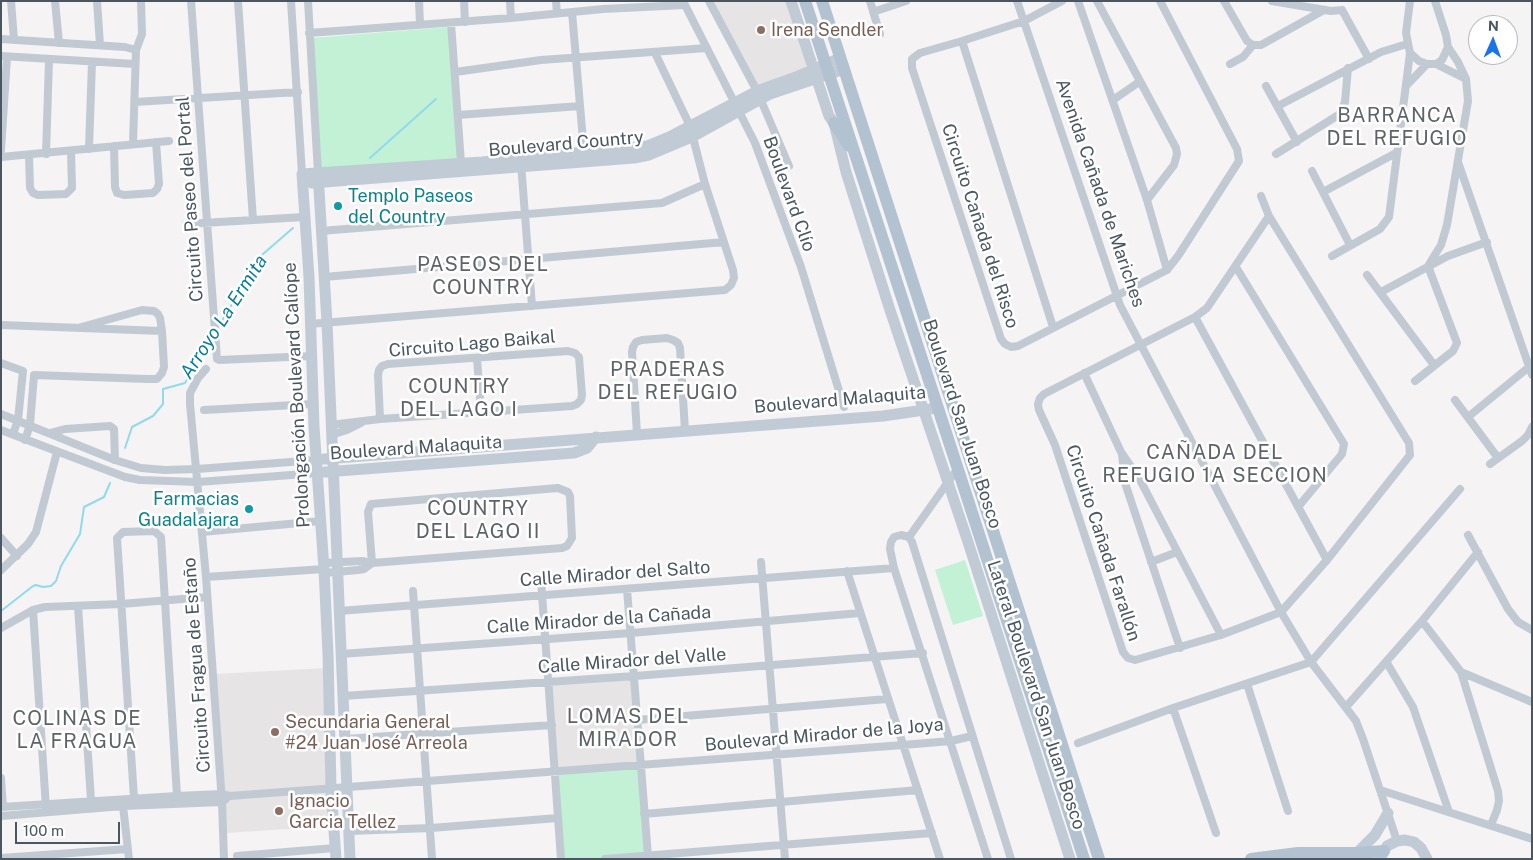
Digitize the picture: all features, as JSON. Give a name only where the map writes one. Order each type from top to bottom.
[{"type":"main road","points":[[803,10],[823,4]]},
{"type":"main road","name":"Boulevard San Juan Bosco","points":[[823,4],[1099,859]]},
{"type":"main road","name":"Boulevard San Juan Bosco","points":[[803,10],[821,71],[856,156],[1084,859]]},
{"type":"main road","points":[[834,123],[856,156]]},
{"type":"main road","points":[[967,497],[981,492]]},
{"type":"main road","points":[[1251,859],[1298,853],[1382,855]]},
{"type":"street","points":[[11,1],[14,40]]},
{"type":"street","points":[[55,1],[59,43]]},
{"type":"street","points":[[97,1],[100,45]]},
{"type":"street","points":[[133,144],[136,50],[142,34],[141,1]]},
{"type":"street","name":"Circuito Paseo del Portal","points":[[190,1],[216,355],[219,360],[312,356]]},
{"type":"street","points":[[238,1],[253,220]]},
{"type":"street","name":"Prolongación Boulevard Calíope","points":[[291,1],[298,92],[313,404],[324,568],[335,853]]},
{"type":"street","name":"Prolongación Boulevard Calíope","points":[[308,1],[324,277],[350,859]]},
{"type":"street","points":[[419,1],[420,24]]},
{"type":"street","points":[[464,1],[465,22]]},
{"type":"street","points":[[510,1],[512,18]]},
{"type":"street","points":[[556,1],[557,13]]},
{"type":"street","name":"Boulevard Clío","points":[[709,1],[759,95],[789,166]]},
{"type":"street","points":[[791,1],[803,10]]},
{"type":"street","points":[[870,1],[880,34]]},
{"type":"street","points":[[873,12],[906,1]]},
{"type":"street","name":"Avenida Cañada de Mariches","points":[[1017,1],[1116,295],[1281,612],[1311,662],[1356,722],[1364,739],[1397,841]]},
{"type":"street","name":"Circuito Cañada del Risco","points":[[1062,1],[1024,20],[962,41],[920,52],[912,59],[912,68],[1001,339],[1011,347],[1018,346],[1167,270],[1240,161],[1237,149],[1160,1]]},
{"type":"street","points":[[1078,1],[1113,100],[1167,270]]},
{"type":"street","points":[[1097,1],[1176,148],[1177,154],[1174,165],[1146,200]]},
{"type":"street","points":[[1224,1],[1247,41],[1253,45],[1260,45],[1324,10]]},
{"type":"street","points":[[1272,1],[1324,10],[1342,10]]},
{"type":"street","points":[[1410,1],[1406,33],[1407,44],[1414,58],[1426,64],[1436,64],[1466,79]]},
{"type":"street","points":[[1428,266],[1441,245],[1447,225],[1468,101],[1466,79],[1458,62],[1448,48],[1446,35],[1434,1]]},
{"type":"street","points":[[1342,10],[1346,2]]},
{"type":"street","points":[[309,33],[512,18],[572,12],[603,5],[684,3]]},
{"type":"street","name":"Boulevard Clío","points":[[684,3],[755,143],[801,267],[844,407]]},
{"type":"street","points":[[1342,10],[1369,59]]},
{"type":"street","points":[[572,12],[584,152]]},
{"type":"street","points":[[451,22],[461,163]]},
{"type":"street","points":[[1,38],[125,46],[136,50]]},
{"type":"street","points":[[962,41],[1053,327]]},
{"type":"street","points":[[1278,106],[1348,68],[1388,49],[1407,44]]},
{"type":"street","points":[[1230,64],[1243,57],[1253,45]]},
{"type":"street","points":[[455,72],[540,60],[708,48]]},
{"type":"street","points":[[1436,64],[1442,60],[1448,48]]},
{"type":"street","points":[[310,324],[725,290],[731,285],[734,278],[733,270],[705,184],[691,132],[655,52]]},
{"type":"street","points":[[1332,256],[1380,229],[1389,216],[1410,52]]},
{"type":"street","points":[[1,150],[4,57],[135,64]]},
{"type":"street","points":[[46,154],[50,60]]},
{"type":"street","points":[[89,149],[92,62]]},
{"type":"street","name":"Boulevard Country","points":[[302,179],[520,163],[634,158],[649,155],[759,95],[770,94],[821,71],[842,64]]},
{"type":"street","points":[[1406,85],[1426,64]]},
{"type":"street","points":[[1276,154],[1340,114],[1345,102],[1348,68]]},
{"type":"street","name":"Lateral Boulevard San Juan Bosco","points":[[821,71],[829,116],[834,123],[846,172],[1070,859]]},
{"type":"street","points":[[1113,100],[1139,82]]},
{"type":"street","points":[[1266,86],[1297,142]]},
{"type":"street","points":[[135,102],[298,92]]},
{"type":"street","points":[[458,115],[580,106]]},
{"type":"street","name":"Boulevard Country","points":[[318,178],[461,163],[520,163],[584,152],[647,146],[691,132]]},
{"type":"street","points":[[1,157],[169,141]]},
{"type":"street","points":[[114,146],[115,187],[117,192],[124,195],[153,193],[158,189],[159,184],[156,142]]},
{"type":"street","points":[[29,155],[30,188],[33,193],[38,195],[66,194],[72,188],[71,151]]},
{"type":"street","points":[[1323,192],[1396,153]]},
{"type":"street","points":[[1457,160],[1487,242],[1530,371],[1468,417]]},
{"type":"street","points":[[520,163],[532,306]]},
{"type":"street","points":[[1312,171],[1350,245]]},
{"type":"street","points":[[321,231],[662,203],[705,184]]},
{"type":"street","name":"Circuito Cañada Farallón","points":[[1261,196],[1269,216],[1411,449],[1407,460],[1327,560],[1281,612],[1221,635],[1180,648],[1135,660],[1128,658],[1123,652],[1055,446],[1038,404],[1044,394],[1195,317],[1207,308],[1269,216]]},
{"type":"street","points":[[186,224],[304,217]]},
{"type":"street","points":[[324,277],[724,242]]},
{"type":"street","points":[[1381,292],[1448,256],[1487,242]]},
{"type":"street","points":[[1441,245],[1448,256]]},
{"type":"street","points":[[1236,266],[1344,444],[1342,454],[1298,507]]},
{"type":"street","points":[[1415,381],[1453,351],[1457,343],[1428,266]]},
{"type":"street","points":[[1367,275],[1434,365]]},
{"type":"street","points":[[25,440],[30,425],[34,375],[157,379],[164,367],[162,331],[158,314],[149,310],[142,310],[78,328]]},
{"type":"street","points":[[1195,317],[1327,560]]},
{"type":"street","points":[[1,325],[162,331]]},
{"type":"street","points":[[637,434],[632,347],[636,342],[642,340],[667,338],[678,343],[680,348],[685,431]]},
{"type":"street","name":"Circuito Lago Baikal","points":[[330,430],[380,419],[572,406],[577,404],[582,395],[581,363],[575,353],[568,351],[388,364],[382,366],[378,375],[380,419]]},
{"type":"street","points":[[477,358],[481,412]]},
{"type":"street","points":[[1,362],[23,371],[18,420],[13,434]]},
{"type":"street","name":"Circuito Fragua de Estaño","points":[[206,369],[198,378],[190,393],[206,578],[224,859]]},
{"type":"street","points":[[1084,373],[1121,452],[1139,478],[1221,635]]},
{"type":"street","points":[[1455,400],[1498,458]]},
{"type":"street","points":[[204,410],[313,404]]},
{"type":"street","name":"Boulevard Malaquita","points":[[1,414],[115,460],[141,468],[165,470],[883,416],[938,408]]},
{"type":"street","name":"Circuito Lago Baikal","points":[[330,430],[347,430],[364,421]]},
{"type":"street","points":[[50,433],[65,429],[110,426],[114,429],[116,439],[115,460]]},
{"type":"street","points":[[1490,464],[1522,441],[1532,427]]},
{"type":"street","name":"Boulevard Malaquita","points":[[1,430],[125,477],[140,480],[198,482],[574,453],[587,448],[596,437]]},
{"type":"street","points":[[1,570],[17,556],[36,532],[57,452]]},
{"type":"street","points":[[1121,452],[1125,482],[1180,648]]},
{"type":"street","points":[[909,538],[958,468]]},
{"type":"street","points":[[206,578],[337,567],[358,570],[372,563],[562,548],[567,546],[572,538],[570,496],[568,492],[558,488],[371,504],[368,512],[372,563]]},
{"type":"street","points":[[1078,743],[1173,708],[1311,662],[1460,488]]},
{"type":"street","points":[[202,532],[321,521]]},
{"type":"street","points":[[134,798],[117,538],[123,532],[154,531],[161,537],[177,796]]},
{"type":"street","points":[[988,859],[894,568],[890,548],[891,542],[894,537],[901,535],[909,538],[912,542],[1011,859]]},
{"type":"street","points":[[1468,535],[1508,609],[1518,622],[1532,630]]},
{"type":"street","points":[[1,538],[17,556]]},
{"type":"street","points":[[1151,562],[1177,552]]},
{"type":"street","points":[[1346,707],[1422,621],[1478,552]]},
{"type":"street","points":[[761,562],[785,859]]},
{"type":"street","name":"Calle Mirador del Salto","points":[[339,611],[894,568]]},
{"type":"street","points":[[847,571],[940,859]]},
{"type":"street","points":[[541,580],[560,859]]},
{"type":"street","points":[[627,589],[648,856]]},
{"type":"street","points":[[413,591],[432,859]]},
{"type":"street","points":[[1,628],[33,610],[45,607],[121,604],[207,597]]},
{"type":"street","points":[[78,606],[91,800]]},
{"type":"street","points":[[33,610],[47,812]]},
{"type":"street","name":"Calle Mirador de la Cañada","points":[[341,654],[631,633],[860,613]]},
{"type":"street","points":[[1422,621],[1461,672],[1498,791],[1499,801],[1491,825]]},
{"type":"street","name":"Calle Mirador del Valle","points":[[343,696],[635,676],[922,653]]},
{"type":"street","points":[[1387,662],[1413,707],[1449,812]]},
{"type":"street","points":[[1461,672],[1532,702]]},
{"type":"street","points":[[1246,684],[1288,811]]},
{"type":"street","points":[[637,720],[888,699]]},
{"type":"street","points":[[1173,708],[1216,833]]},
{"type":"street","points":[[345,739],[552,725]]},
{"type":"street","name":"Boulevard Mirador de la Joya","points":[[221,798],[903,745],[951,741],[972,736]]},
{"type":"street","points":[[1,778],[2,807],[177,796],[221,798]]},
{"type":"street","points":[[644,814],[918,790]]},
{"type":"street","points":[[1380,790],[1532,839]]},
{"type":"street","points":[[1,816],[221,798]]},
{"type":"street","points":[[123,806],[129,859]]},
{"type":"street","points":[[1357,853],[1375,835],[1388,813]]},
{"type":"street","points":[[349,831],[431,828],[558,818]]},
{"type":"street","points":[[605,859],[932,833]]},
{"type":"street","points":[[1382,855],[1392,843],[1405,840],[1414,842],[1421,848],[1427,859]]},
{"type":"street","points":[[1,858],[128,849]]},
{"type":"street","points":[[237,856],[256,856],[305,850],[335,853]]},
{"type":"street","points":[[305,850],[305,859]]},
{"type":"shaded area","name":"Irena Sendler","points":[[709,1],[788,1],[808,60],[804,70],[755,91]]},
{"type":"shaded area","name":"Secundaria General #24 Juan José Arreola","points":[[327,668],[334,826],[226,833],[215,674]]},
{"type":"shaded area","points":[[634,677],[641,763],[556,771],[549,683]]},
{"type":"green space","points":[[448,27],[458,161],[321,170],[312,38]]},
{"type":"green space","points":[[965,560],[983,616],[953,625],[935,570]]},
{"type":"green space","points":[[641,763],[649,856],[614,859],[562,859],[556,771]]},
{"type":"waterway","name":"Arroyo La Ermita","points":[[370,158],[436,99]]},
{"type":"waterway","name":"Arroyo La Ermita","points":[[218,327],[263,254],[293,228]]},
{"type":"waterway","name":"Arroyo La Ermita","points":[[125,448],[132,427],[153,416],[163,404],[163,389],[185,383],[212,337]]},
{"type":"waterway","name":"Arroyo La Ermita","points":[[1,611],[33,586],[51,586],[56,581],[61,566],[80,534],[84,507],[104,497],[110,483]]},
{"type":"place","name":"Irena Sendler","points":[[761,30]]},
{"type":"place","name":"Templo Paseos del Country","points":[[338,206]]},
{"type":"place","name":"Farmacias Guadalajara","points":[[249,509]]},
{"type":"place","name":"Secundaria General #24 Juan José Arreola","points":[[275,732]]},
{"type":"place","name":"Ignacio Garcia Tellez","points":[[279,811]]},
{"type":"district","name":"BARRANCA DEL REFUGIO","points":[[1397,128]]},
{"type":"district","name":"PASEOS DEL COUNTRY","points":[[483,276]]},
{"type":"district","name":"PRADERAS DEL REFUGIO","points":[[668,382]]},
{"type":"district","name":"COUNTRY DEL LAGO I","points":[[459,398]]},
{"type":"district","name":"CAÑADA DEL REFUGIO 1A SECCION","points":[[1215,464]]},
{"type":"district","name":"COUNTRY DEL LAGO II","points":[[478,520]]},
{"type":"district","name":"LOMAS DEL MIRADOR","points":[[628,728]]},
{"type":"district","name":"COLINAS DE LA FRAGUA","points":[[77,730]]}]
